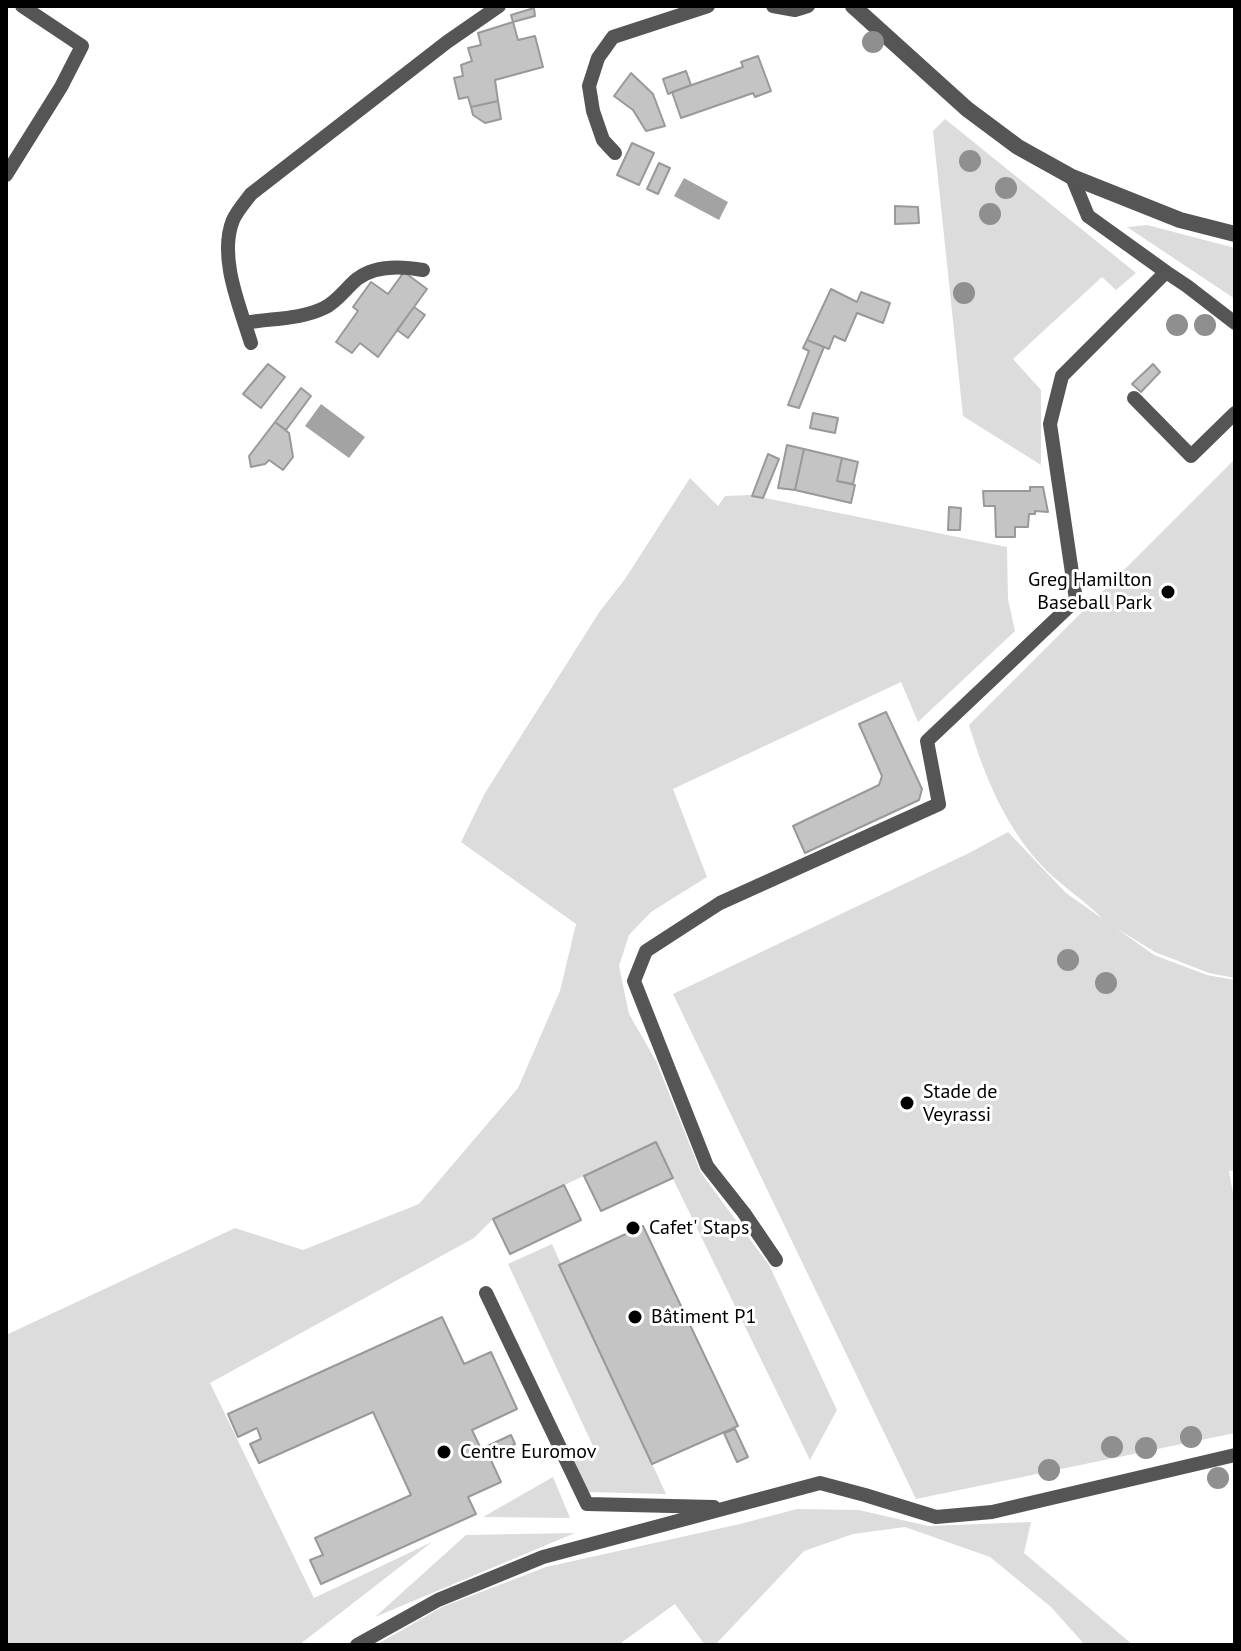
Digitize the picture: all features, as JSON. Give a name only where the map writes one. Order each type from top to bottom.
[{"type":"street","points":[[853,6],[967,109],[1018,147],[1072,177],[1180,220],[1235,234]]},
{"type":"lane","points":[[6,175],[61,87],[82,46],[22,6]]},
{"type":"lane","points":[[251,343],[231,278],[227,242],[233,218],[251,194],[447,42],[499,6]]},
{"type":"lane","points":[[615,153],[603,140],[593,111],[589,86],[598,58],[613,37],[708,6]]},
{"type":"lane","points":[[773,6],[795,10],[808,6]]},
{"type":"lane","points":[[1072,177],[1088,216],[1235,323]]},
{"type":"lane","points":[[245,323],[268,318],[299,317],[327,307],[359,277],[380,269],[404,266],[423,270]]},
{"type":"lane","points":[[776,1260],[707,1166],[634,981],[646,951],[720,903],[939,804],[927,741],[1076,600],[1050,424],[1062,376],[1166,272]]},
{"type":"lane","points":[[1134,398],[1191,456],[1235,413]]},
{"type":"lane","points":[[486,1293],[587,1504],[730,1507]]},
{"type":"lane","points":[[357,1645],[438,1600],[543,1557],[820,1483],[936,1517],[992,1512],[1235,1455]]},
{"type":"shaded area","points":[[945,119],[1136,273],[1116,290],[1102,277],[1013,359],[1041,390],[1041,465],[963,416],[933,131]]},
{"type":"shaded area","points":[[684,178],[728,202],[719,220],[674,196]]},
{"type":"shaded area","points":[[1147,225],[1235,248],[1235,299],[1127,227]]},
{"type":"shaded area","points":[[321,404],[365,437],[349,458],[305,426]]},
{"type":"shaded area","points":[[1235,459],[1235,978],[1209,973],[1155,952],[1116,928],[1154,955],[1207,975],[1235,980],[1235,1170],[1229,1171],[1235,1204],[1235,1433],[916,1499],[673,994],[1008,832],[1066,893],[1103,919],[1047,871],[1020,839],[990,784],[969,725]]},
{"type":"shaded area","points":[[690,478],[718,506],[725,496],[750,495],[1007,547],[1008,599],[1015,631],[918,722],[901,682],[673,789],[707,877],[651,912],[629,935],[619,966],[629,1014],[656,1061],[701,1173],[769,1265],[837,1410],[810,1460],[655,1142],[493,1219],[474,1238],[210,1383],[314,1598],[432,1542],[299,1645],[6,1645],[6,1335],[235,1228],[303,1250],[419,1204],[518,1088],[560,991],[576,924],[461,842],[485,793],[600,611],[625,579]]},
{"type":"shaded area","points":[[552,1244],[666,1494],[588,1492],[572,1456],[593,1446],[508,1264]]},
{"type":"shaded area","points":[[553,1477],[570,1518],[483,1517]]},
{"type":"shaded area","points":[[797,1509],[859,1510],[928,1526],[1031,1522],[1024,1553],[1133,1645],[1085,1645],[1051,1607],[990,1557],[905,1527],[853,1534],[804,1551],[715,1645],[705,1645],[675,1604],[618,1645],[376,1645],[442,1607],[546,1567]]},
{"type":"shaded area","points":[[575,1533],[375,1617],[466,1535]]},
{"type":"building","points":[[534,8],[535,16],[513,22],[511,15]]},
{"type":"building","points":[[513,22],[518,40],[535,36],[543,67],[495,80],[498,101],[471,107],[468,97],[459,99],[454,78],[463,76],[461,65],[472,61],[468,48],[481,45],[478,33]]},
{"type":"building","points":[[758,56],[771,91],[755,97],[753,93],[681,118],[672,92],[743,67],[741,62]]},
{"type":"building","points":[[686,71],[691,85],[668,94],[663,79]]},
{"type":"building","points":[[631,73],[653,94],[665,126],[646,131],[633,110],[614,96]]},
{"type":"building","points":[[498,101],[501,119],[485,123],[473,115],[471,107]]},
{"type":"building","points":[[632,143],[654,153],[639,185],[617,175]]},
{"type":"building","points":[[659,163],[670,168],[658,194],[647,189]]},
{"type":"building","points":[[895,206],[918,207],[919,223],[895,224]]},
{"type":"building","points":[[404,272],[427,289],[378,357],[360,343],[352,353],[336,342],[358,311],[353,307],[371,282],[388,294]]},
{"type":"building","points":[[831,289],[857,302],[861,292],[890,303],[883,323],[857,313],[845,341],[834,336],[829,349],[807,340]]},
{"type":"building","points":[[414,307],[425,315],[408,338],[397,330]]},
{"type":"building","points":[[807,340],[824,347],[799,408],[788,405],[809,351],[803,348]]},
{"type":"building","points":[[268,364],[285,377],[261,408],[243,394]]},
{"type":"building","points":[[1153,364],[1160,372],[1141,392],[1132,384]]},
{"type":"building","points":[[301,388],[311,396],[286,430],[275,422]]},
{"type":"building","points":[[813,413],[838,418],[835,433],[810,428]]},
{"type":"building","points":[[275,422],[289,433],[293,457],[283,470],[269,460],[251,467],[249,456]]},
{"type":"building","points":[[787,445],[804,449],[795,490],[778,488]]},
{"type":"building","points":[[804,449],[842,458],[837,481],[855,485],[851,503],[795,490]]},
{"type":"building","points":[[768,454],[779,459],[763,498],[752,496]]},
{"type":"building","points":[[842,458],[858,462],[853,484],[837,481]]},
{"type":"building","points":[[1030,487],[1043,487],[1048,512],[1029,514],[1028,527],[1015,527],[1015,537],[996,537],[995,506],[984,506],[983,491],[1030,491]]},
{"type":"building","points":[[949,507],[961,508],[960,530],[948,530]]},
{"type":"building","points":[[886,712],[922,789],[919,800],[805,853],[793,826],[879,785],[882,776],[859,724]]},
{"type":"building","points":[[656,1142],[673,1178],[601,1211],[584,1176]]},
{"type":"building","points":[[564,1185],[581,1220],[510,1254],[493,1219]]},
{"type":"building","name":"Bâtiment P1","points":[[643,1226],[738,1426],[652,1464],[559,1265]]},
{"type":"building","name":"Centre Euromov","points":[[442,1317],[464,1364],[491,1352],[517,1409],[472,1430],[481,1449],[511,1435],[515,1444],[489,1456],[501,1482],[468,1497],[476,1514],[321,1584],[310,1560],[323,1555],[315,1538],[411,1495],[373,1412],[259,1463],[250,1444],[261,1439],[257,1428],[238,1437],[228,1414]]},
{"type":"building","points":[[735,1429],[748,1457],[737,1462],[724,1433]]},
{"type":"place","name":"Greg Hamilton Baseball Park","points":[[1168,592]]},
{"type":"place","name":"Stade de Veyrassi","points":[[907,1103]]},
{"type":"place","name":"Cafet' Staps","points":[[633,1228]]},
{"type":"place","name":"Bâtiment P1","points":[[635,1317]]},
{"type":"place","name":"Centre Euromov","points":[[444,1452]]}]
